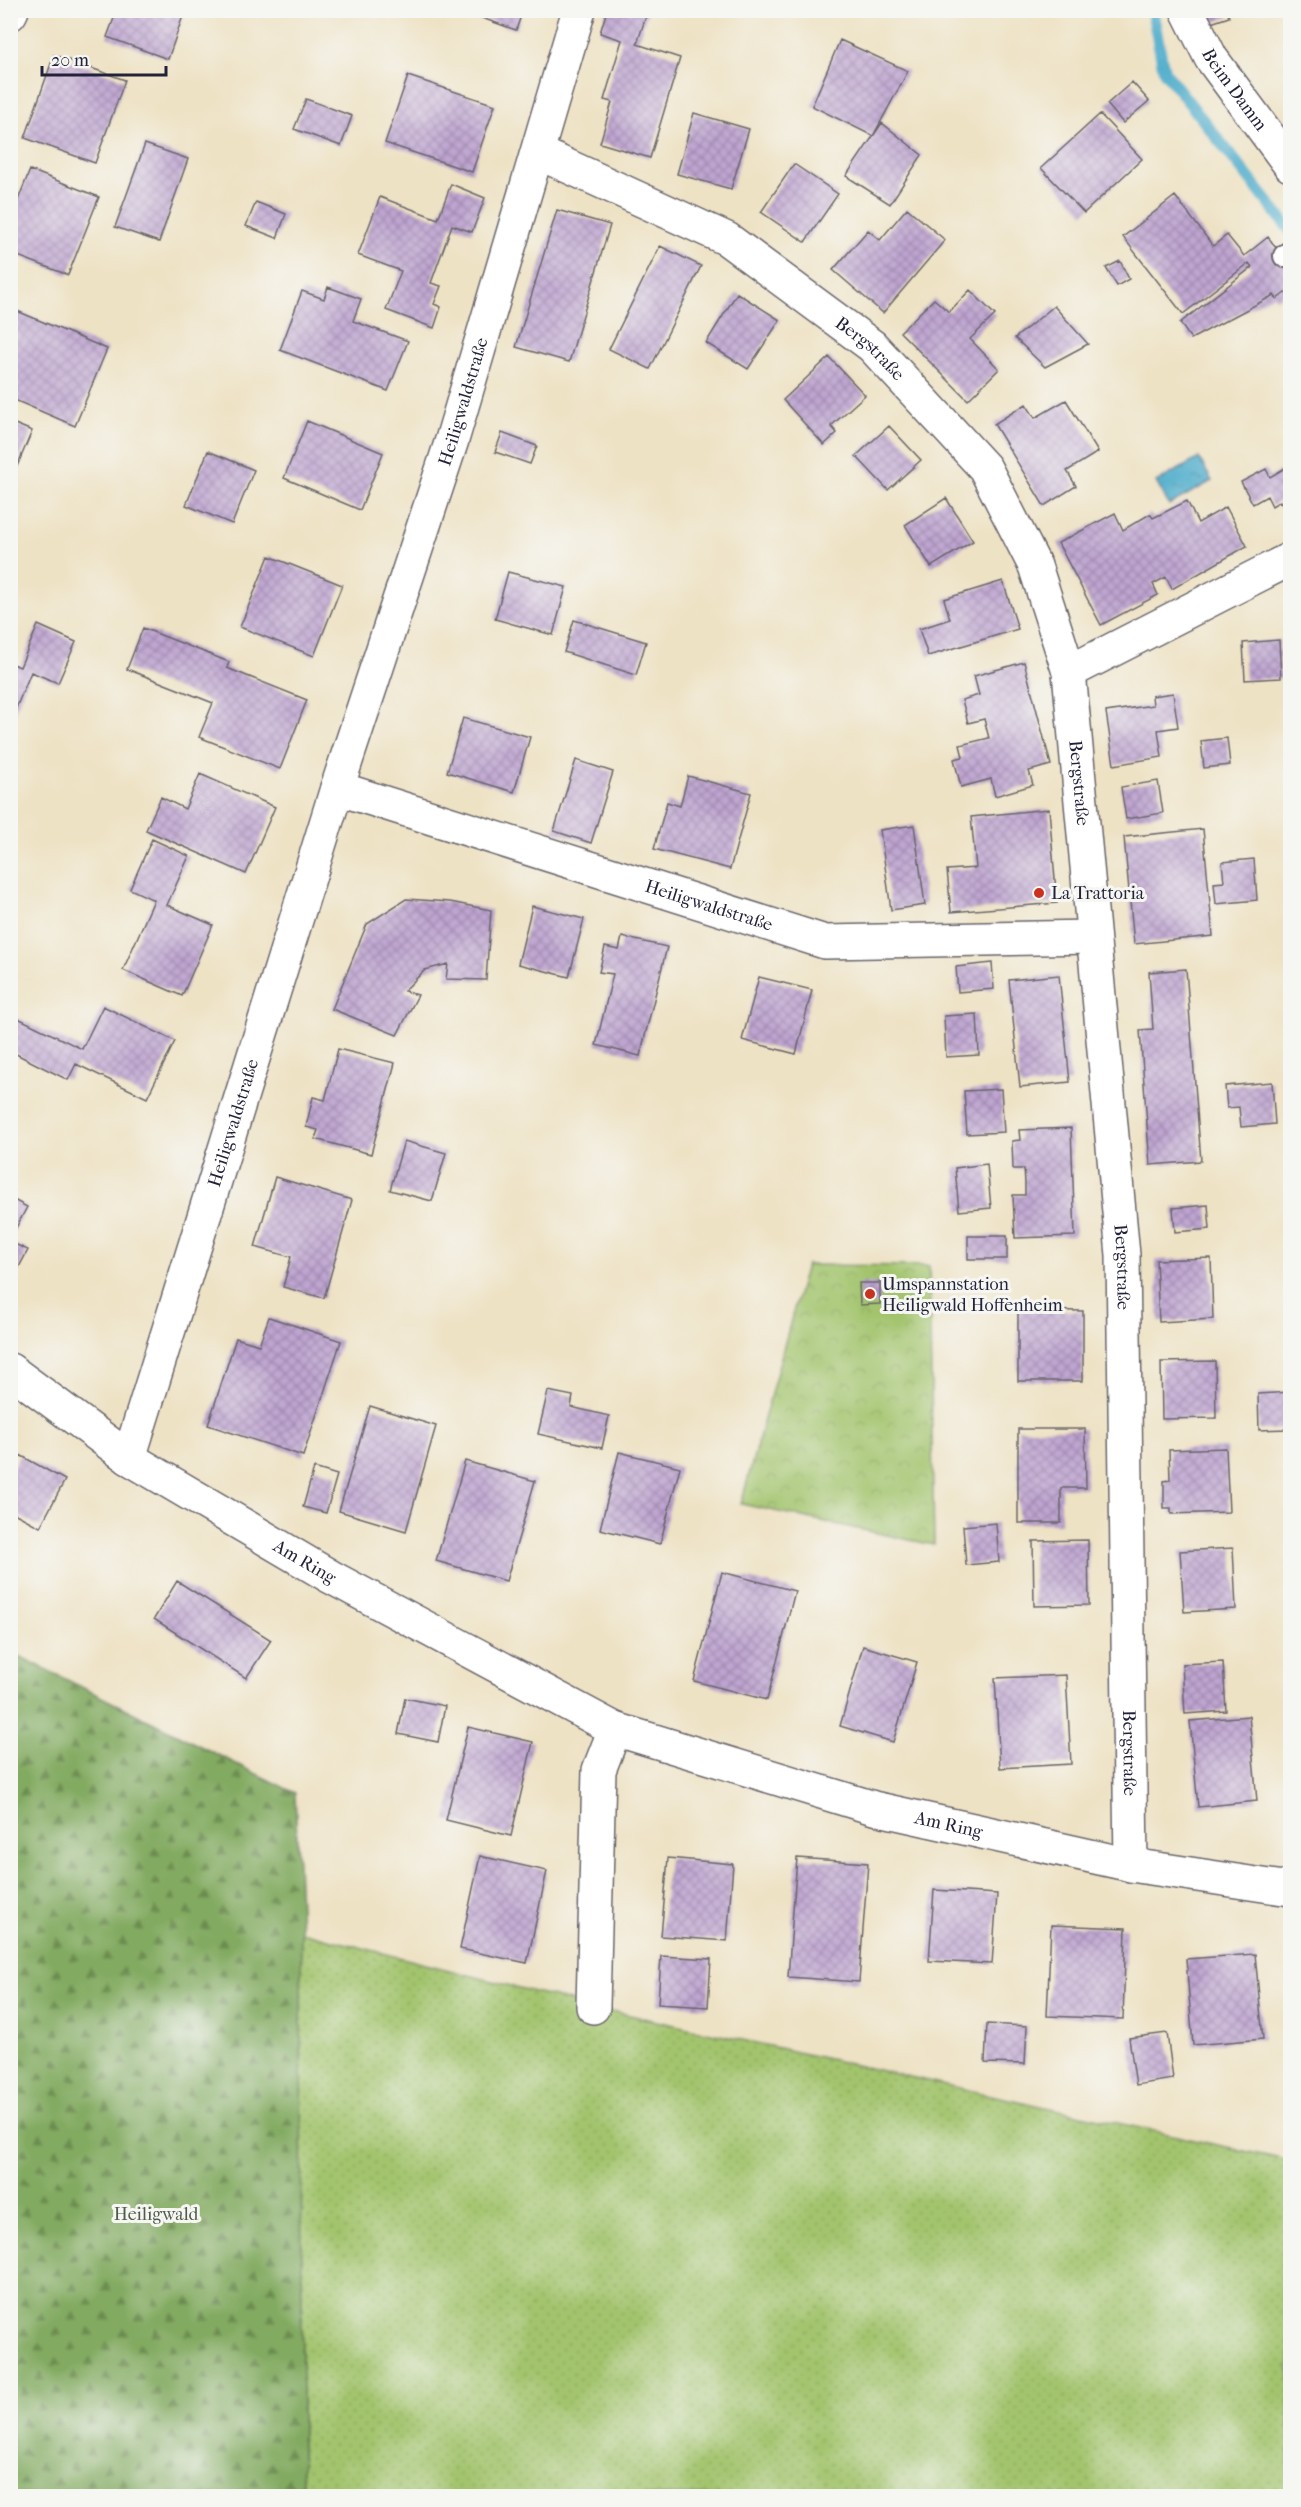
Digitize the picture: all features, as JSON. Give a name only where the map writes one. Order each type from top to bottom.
[{"type":"street","name":"Heiligwaldstraße","points":[[129,1458],[337,788],[452,440],[539,153],[579,10]]},
{"type":"street","name":"Beim Damm","points":[[1187,10],[1211,58],[1290,165]]},
{"type":"street","name":"Bergstraße","points":[[539,153],[727,239],[872,346],[985,468],[1035,566],[1069,672],[1123,1255],[1131,1865]]},
{"type":"street","points":[[1069,672],[1290,559]]},
{"type":"street","name":"Heiligwaldstraße","points":[[337,788],[825,942],[1093,937]]},
{"type":"street","name":"Am Ring","points":[[10,1370],[129,1458],[332,1577],[615,1729],[874,1808],[1131,1865],[1290,1889]]},
{"type":"street","points":[[593,2007],[599,1770],[615,1729]]},
{"type":"green space","points":[[806,1265],[929,1266],[934,1545],[741,1504]]},
{"type":"green space","name":"Heiligwald","points":[[11,1652],[295,1793],[301,1932],[302,2496],[11,2496]]},
{"type":"green space","points":[[301,1932],[593,2007],[1290,2161],[1290,2496],[302,2496]]},
{"type":"water","points":[[1199,458],[1212,481],[1169,505],[1156,482]]},
{"type":"building","points":[[117,10],[185,10],[168,59],[107,37]]},
{"type":"building","points":[[459,10],[523,10],[516,30]]},
{"type":"building","points":[[607,10],[648,10],[637,44],[680,58],[650,158],[600,143],[612,102],[604,100],[622,40],[600,33]]},
{"type":"building","points":[[1208,10],[1227,10],[1229,17],[1211,23]]},
{"type":"building","points":[[840,40],[908,71],[873,136],[812,106]]},
{"type":"building","points":[[54,55],[125,80],[95,163],[25,138]]},
{"type":"building","points":[[408,76],[495,105],[472,172],[385,143]]},
{"type":"building","points":[[1132,82],[1149,101],[1123,123],[1107,104]]},
{"type":"building","points":[[306,99],[352,116],[341,146],[294,129]]},
{"type":"building","points":[[694,113],[749,129],[731,189],[677,174]]},
{"type":"building","points":[[1100,114],[1142,159],[1084,213],[1041,168]]},
{"type":"building","points":[[882,123],[922,155],[890,204],[846,176]]},
{"type":"building","points":[[145,144],[188,159],[159,242],[115,227]]},
{"type":"building","points":[[794,164],[838,194],[805,242],[761,212]]},
{"type":"building","points":[[30,170],[99,197],[68,275],[10,253],[10,220]]},
{"type":"building","points":[[451,184],[485,198],[472,232],[452,225],[431,283],[441,286],[434,304],[441,307],[434,328],[386,310],[401,271],[358,255],[380,197],[438,219]]},
{"type":"building","points":[[1175,196],[1213,246],[1227,235],[1244,256],[1268,237],[1290,266],[1290,289],[1277,299],[1274,295],[1191,339],[1180,323],[1252,267],[1249,263],[1183,314],[1123,237]]},
{"type":"building","points":[[256,202],[286,214],[277,238],[246,226]]},
{"type":"building","points":[[907,208],[945,240],[883,313],[833,270],[868,230],[880,240]]},
{"type":"building","points":[[557,210],[610,225],[569,362],[516,347]]},
{"type":"building","points":[[660,246],[701,266],[650,369],[609,349]]},
{"type":"building","points":[[1120,261],[1129,279],[1117,286],[1106,268]]},
{"type":"building","points":[[328,287],[361,299],[353,321],[408,341],[388,391],[280,350],[302,291],[324,299]]},
{"type":"building","points":[[970,290],[995,315],[970,339],[999,369],[968,400],[900,332],[934,299],[949,312]]},
{"type":"building","points":[[737,293],[780,320],[748,369],[706,343]]},
{"type":"building","points":[[1054,306],[1088,344],[1045,367],[1015,338]]},
{"type":"building","points":[[10,308],[107,349],[75,426],[10,398]]},
{"type":"building","points":[[829,357],[865,395],[831,426],[837,433],[824,445],[783,400]]},
{"type":"building","points":[[1066,400],[1098,452],[1067,471],[1076,486],[1044,506],[994,424],[1026,404],[1035,418]]},
{"type":"building","points":[[307,421],[383,453],[360,510],[284,478]]},
{"type":"building","points":[[10,422],[32,431],[10,483]]},
{"type":"building","points":[[889,426],[921,460],[888,490],[856,456]]},
{"type":"building","points":[[502,433],[537,446],[530,464],[495,452]]},
{"type":"building","points":[[208,451],[254,470],[232,524],[186,505]]},
{"type":"building","points":[[1290,465],[1290,521],[1280,501],[1272,506],[1267,496],[1253,504],[1241,482],[1266,469],[1270,477]]},
{"type":"building","points":[[946,498],[973,541],[931,567],[905,525]]},
{"type":"building","points":[[1187,501],[1198,523],[1226,507],[1247,546],[1172,589],[1166,577],[1153,584],[1158,595],[1101,625],[1058,543],[1115,513],[1123,530],[1150,514],[1153,518]]},
{"type":"building","points":[[269,556],[342,585],[314,656],[240,627]]},
{"type":"building","points":[[508,572],[566,587],[553,635],[495,619]]},
{"type":"building","points":[[1003,581],[1018,629],[928,656],[919,629],[950,619],[944,599]]},
{"type":"building","points":[[574,620],[646,642],[636,675],[564,652]]},
{"type":"building","points":[[38,625],[76,642],[58,683],[31,672],[14,713],[10,711],[10,663],[20,667]]},
{"type":"building","points":[[143,628],[229,662],[227,668],[307,700],[280,769],[199,737],[213,703],[127,669]]},
{"type":"building","points":[[1279,640],[1281,678],[1245,680],[1243,643]]},
{"type":"building","points":[[1024,662],[1051,765],[1029,771],[1033,785],[995,796],[991,779],[961,787],[954,759],[963,757],[960,745],[989,738],[984,719],[968,723],[962,700],[979,695],[974,676]]},
{"type":"building","points":[[1173,693],[1178,727],[1158,730],[1162,757],[1114,765],[1106,712],[1153,705],[1152,696]]},
{"type":"building","points":[[463,718],[530,737],[514,792],[447,772]]},
{"type":"building","points":[[1227,738],[1230,765],[1204,768],[1201,741]]},
{"type":"building","points":[[576,760],[613,772],[591,843],[554,831]]},
{"type":"building","points":[[200,774],[275,807],[246,874],[146,830],[161,797],[185,809]]},
{"type":"building","points":[[688,776],[751,793],[730,869],[654,849],[667,802],[680,806]]},
{"type":"building","points":[[1158,781],[1163,813],[1126,819],[1121,787]]},
{"type":"building","points":[[1049,809],[1057,903],[951,912],[947,870],[976,868],[971,817]]},
{"type":"building","points":[[914,825],[925,905],[891,910],[880,830]]},
{"type":"building","points":[[1203,829],[1213,936],[1134,944],[1124,837]]},
{"type":"building","points":[[152,839],[189,856],[167,905],[213,925],[182,996],[123,970],[154,900],[130,889]]},
{"type":"building","points":[[1254,859],[1257,900],[1216,904],[1214,883],[1224,882],[1222,862]]},
{"type":"building","points":[[406,899],[450,902],[491,910],[486,980],[446,979],[448,964],[425,970],[404,991],[418,995],[397,1035],[332,1009],[367,924]]},
{"type":"building","points":[[532,906],[584,919],[569,977],[518,964]]},
{"type":"building","points":[[622,937],[667,947],[640,1056],[596,1045],[613,974],[599,972],[605,947],[619,950]]},
{"type":"building","points":[[992,963],[994,989],[958,992],[956,967]]},
{"type":"building","points":[[1186,969],[1201,1161],[1150,1165],[1140,1030],[1153,1029],[1149,972]]},
{"type":"building","points":[[1059,975],[1070,1082],[1020,1087],[1009,980]]},
{"type":"building","points":[[759,977],[812,990],[796,1054],[742,1040]]},
{"type":"building","points":[[103,1006],[175,1041],[147,1098],[76,1064],[68,1080],[10,1051],[10,1033],[18,1018],[82,1049]]},
{"type":"building","points":[[977,1014],[979,1055],[946,1057],[944,1016]]},
{"type":"building","points":[[338,1049],[395,1063],[371,1154],[315,1139],[318,1130],[306,1127],[313,1097],[325,1100]]},
{"type":"building","points":[[1272,1082],[1275,1124],[1241,1127],[1239,1107],[1227,1108],[1225,1086]]},
{"type":"building","points":[[1001,1089],[1004,1132],[967,1134],[964,1091]]},
{"type":"building","points":[[1071,1128],[1075,1236],[1015,1238],[1013,1195],[1025,1195],[1025,1182],[1024,1169],[1013,1169],[1012,1141],[1020,1140],[1019,1130]]},
{"type":"building","points":[[404,1141],[446,1153],[432,1201],[390,1190]]},
{"type":"building","points":[[987,1164],[991,1208],[959,1211],[955,1168]]},
{"type":"building","points":[[275,1177],[352,1200],[324,1298],[283,1287],[291,1257],[255,1247]]},
{"type":"building","points":[[10,1198],[27,1207],[10,1239]]},
{"type":"building","points":[[1208,1205],[1210,1229],[1175,1232],[1173,1208]]},
{"type":"building","points":[[968,1236],[1007,1236],[1007,1259],[968,1259]]},
{"type":"building","points":[[10,1242],[28,1250],[10,1284]]},
{"type":"building","points":[[1211,1258],[1213,1319],[1159,1322],[1156,1260]]},
{"type":"building","name":"Umspannstation Heiligwald Hoffenheim","points":[[859,1283],[880,1283],[880,1304],[860,1305]]},
{"type":"building","points":[[1018,1310],[1083,1311],[1083,1381],[1018,1381]]},
{"type":"building","points":[[269,1317],[341,1341],[303,1456],[208,1425],[236,1338],[259,1345]]},
{"type":"building","points":[[1215,1361],[1216,1418],[1162,1419],[1161,1362]]},
{"type":"building","points":[[548,1391],[573,1396],[571,1407],[609,1416],[602,1448],[538,1434]]},
{"type":"building","points":[[1290,1392],[1290,1429],[1259,1430],[1258,1394]]},
{"type":"building","points":[[370,1406],[436,1426],[406,1531],[339,1511]]},
{"type":"building","points":[[1018,1429],[1085,1429],[1086,1488],[1061,1488],[1061,1523],[1018,1523]]},
{"type":"building","points":[[1226,1448],[1229,1512],[1171,1514],[1171,1508],[1164,1508],[1164,1481],[1170,1480],[1169,1450]]},
{"type":"building","points":[[619,1452],[680,1467],[660,1544],[600,1529]]},
{"type":"building","points":[[20,1455],[65,1480],[40,1527],[10,1511],[10,1473]]},
{"type":"building","points":[[465,1461],[535,1481],[506,1581],[436,1561]]},
{"type":"building","points":[[314,1468],[337,1475],[326,1513],[303,1507]]},
{"type":"building","points":[[996,1523],[999,1562],[966,1565],[963,1526]]},
{"type":"building","points":[[1088,1540],[1089,1605],[1034,1606],[1033,1541]]},
{"type":"building","points":[[1233,1548],[1236,1609],[1184,1612],[1180,1551]]},
{"type":"building","points":[[722,1572],[795,1591],[767,1700],[694,1681]]},
{"type":"building","points":[[177,1581],[271,1640],[246,1678],[154,1619]]},
{"type":"building","points":[[1290,1616],[1290,1655],[1287,1654]]},
{"type":"building","points":[[863,1646],[917,1662],[893,1742],[840,1726]]},
{"type":"building","points":[[1223,1662],[1226,1711],[1185,1714],[1182,1664]]},
{"type":"building","points":[[1066,1675],[1071,1764],[1000,1768],[995,1678]]},
{"type":"building","points":[[405,1698],[445,1706],[438,1742],[398,1734]]},
{"type":"building","points":[[1249,1716],[1257,1801],[1198,1807],[1190,1721]]},
{"type":"building","points":[[468,1727],[533,1742],[511,1836],[446,1820]]},
{"type":"building","points":[[480,1856],[547,1871],[527,1963],[460,1949]]},
{"type":"building","points":[[668,1858],[733,1864],[727,1941],[661,1936]]},
{"type":"building","points":[[797,1858],[868,1863],[859,1982],[788,1977]]},
{"type":"building","points":[[934,1890],[997,1894],[992,1964],[929,1961]]},
{"type":"building","points":[[1051,1925],[1126,1928],[1123,2019],[1047,2016]]},
{"type":"building","points":[[1255,1954],[1263,2039],[1193,2045],[1186,1959]]},
{"type":"building","points":[[661,1956],[711,1959],[708,2007],[658,2004]]},
{"type":"building","points":[[987,2024],[1027,2026],[1025,2064],[985,2063]]},
{"type":"building","points":[[1167,2033],[1173,2079],[1136,2085],[1129,2038]]},
{"type":"waterway","points":[[1152,10],[1164,71],[1290,230]]},
{"type":"place","name":"La Trattoria","points":[[1039,893]]},
{"type":"place","name":"Umspannstation Heiligwald Hoffenheim","points":[[870,1294]]}]
